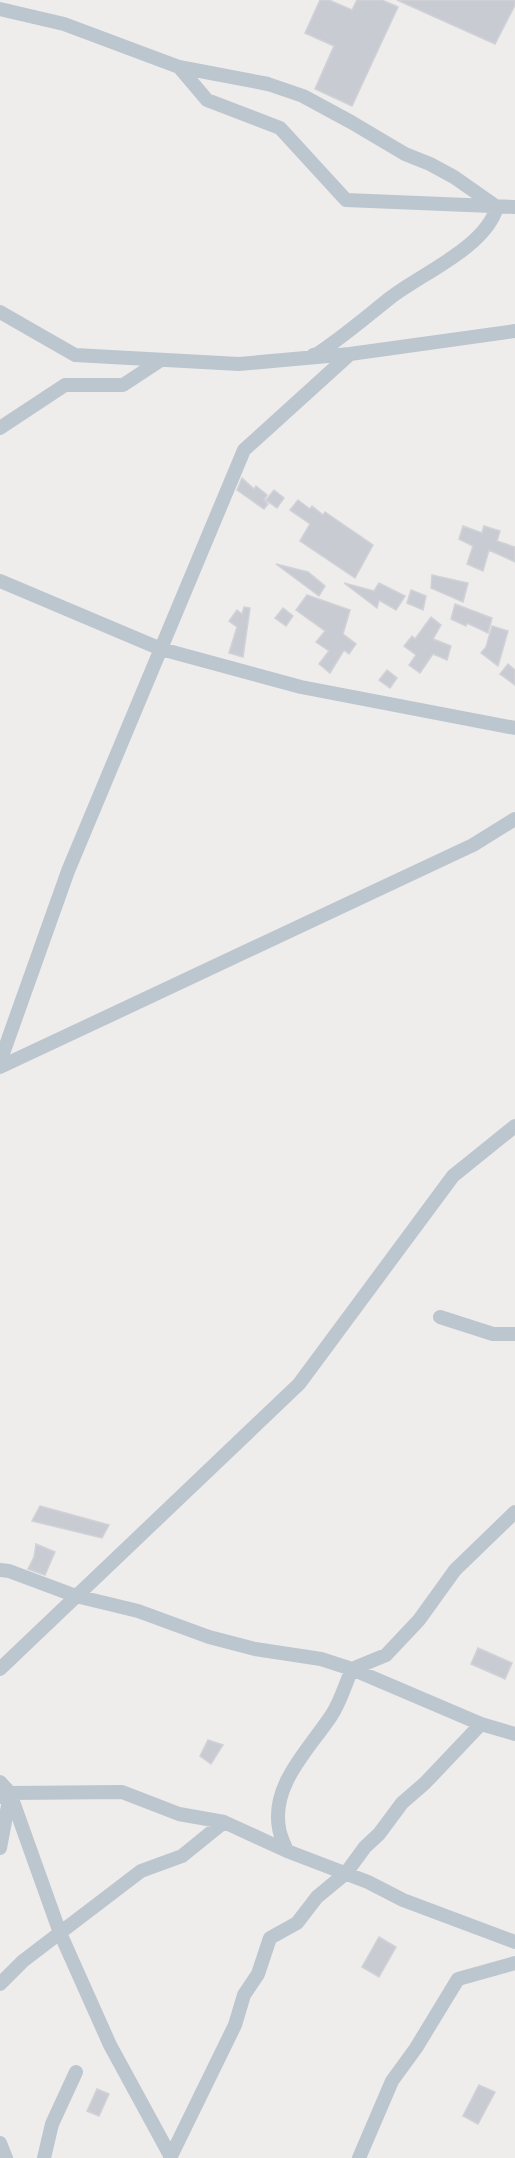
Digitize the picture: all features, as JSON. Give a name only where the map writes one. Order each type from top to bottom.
[{"type":"street","points":[[0,9],[64,24],[179,67],[268,84],[303,96],[405,154],[454,177],[497,207],[515,215]]},
{"type":"street","points":[[179,67],[207,100],[280,128],[346,200],[515,207]]},
{"type":"street","points":[[299,358],[318,354],[348,333],[392,296],[460,252],[494,219],[497,207]]},
{"type":"street","points":[[0,312],[75,355],[239,364],[350,354],[515,332]]},
{"type":"street","points":[[0,1065],[69,871],[244,450],[350,354]]},
{"type":"street","points":[[0,428],[65,385],[123,385],[161,360]]},
{"type":"street","points":[[0,582],[161,649],[302,687],[515,728]]},
{"type":"street","points":[[0,1065],[472,845],[515,819]]},
{"type":"street","points":[[0,1670],[299,1384],[453,1176],[515,1126]]},
{"type":"street","points":[[440,1317],[493,1334],[515,1334]]},
{"type":"street","points":[[286,1851],[279,1828],[279,1803],[286,1781],[314,1737],[332,1715],[352,1669],[386,1655],[419,1620],[455,1569],[515,1512]]},
{"type":"street","points":[[0,1570],[9,1571],[76,1596],[138,1611],[209,1637],[255,1649],[321,1659],[352,1669],[481,1724],[515,1734]]},
{"type":"street","points":[[171,2158],[235,2025],[244,1995],[258,1974],[270,1938],[297,1923],[317,1897],[346,1874],[364,1847],[379,1834],[402,1803],[425,1783],[481,1724]]},
{"type":"street","points":[[0,1782],[60,1933],[110,2045],[171,2158]]},
{"type":"street","points":[[5,1795],[122,1792],[179,1814],[224,1822],[286,1851],[404,1900],[515,1942]]},
{"type":"street","points":[[0,1848],[5,1795]]},
{"type":"street","points":[[0,1984],[22,1961],[141,1871],[182,1856],[224,1822]]},
{"type":"street","points":[[359,2158],[392,2081],[416,2048],[458,1979],[515,1963]]},
{"type":"street","points":[[44,2158],[52,2124],[76,2072]]},
{"type":"street","points":[[0,2144],[6,2158]]},
{"type":"building","points":[[320,0],[329,0],[352,10],[357,0],[382,0],[398,7],[352,106],[315,89],[334,46],[305,33]]},
{"type":"building","points":[[397,0],[515,0],[515,5],[495,44]]},
{"type":"building","points":[[242,478],[254,489],[256,486],[267,495],[264,500],[268,504],[264,509],[237,490]]},
{"type":"building","points":[[274,490],[284,498],[277,508],[266,500]]},
{"type":"building","points":[[298,500],[310,509],[312,506],[323,515],[325,512],[373,545],[355,578],[300,541],[310,524],[290,510]]},
{"type":"building","points":[[463,526],[482,533],[484,526],[500,531],[497,541],[515,547],[515,562],[489,550],[483,571],[467,564],[473,546],[459,539]]},
{"type":"building","points":[[276,564],[308,572],[325,586],[319,596]]},
{"type":"building","points":[[432,575],[468,583],[463,602],[431,588]]},
{"type":"building","points":[[344,583],[374,591],[379,583],[405,596],[396,610],[379,600],[377,608]]},
{"type":"building","points":[[411,590],[426,596],[423,610],[407,603]]},
{"type":"building","points":[[307,595],[350,610],[343,634],[356,644],[349,654],[344,650],[330,673],[319,664],[329,651],[316,642],[325,631],[296,610]]},
{"type":"building","points":[[455,604],[492,618],[488,633],[467,623],[466,626],[451,619]]},
{"type":"building","points":[[244,607],[250,608],[243,657],[229,653],[237,627],[229,621],[237,610],[242,614]]},
{"type":"building","points":[[283,608],[293,616],[286,626],[275,618]]},
{"type":"building","points":[[431,617],[441,625],[433,639],[451,646],[447,660],[433,654],[420,673],[409,665],[416,655],[404,646],[412,636],[415,639]]},
{"type":"building","points":[[492,626],[508,631],[498,666],[481,653],[486,647]]},
{"type":"building","points":[[508,664],[515,670],[515,685],[500,674]]},
{"type":"building","points":[[387,670],[397,678],[390,688],[379,680]]},
{"type":"building","points":[[40,1506],[109,1525],[102,1538],[32,1521]]},
{"type":"building","points":[[36,1544],[55,1552],[45,1575],[28,1569],[34,1557]]},
{"type":"building","points":[[478,1648],[512,1663],[505,1679],[471,1664]]},
{"type":"building","points":[[208,1740],[223,1745],[211,1764],[200,1756]]},
{"type":"building","points":[[379,1937],[396,1947],[379,1977],[362,1967]]},
{"type":"building","points":[[479,2085],[495,2092],[478,2124],[463,2116]]},
{"type":"building","points":[[97,2089],[109,2094],[99,2116],[87,2111]]}]
